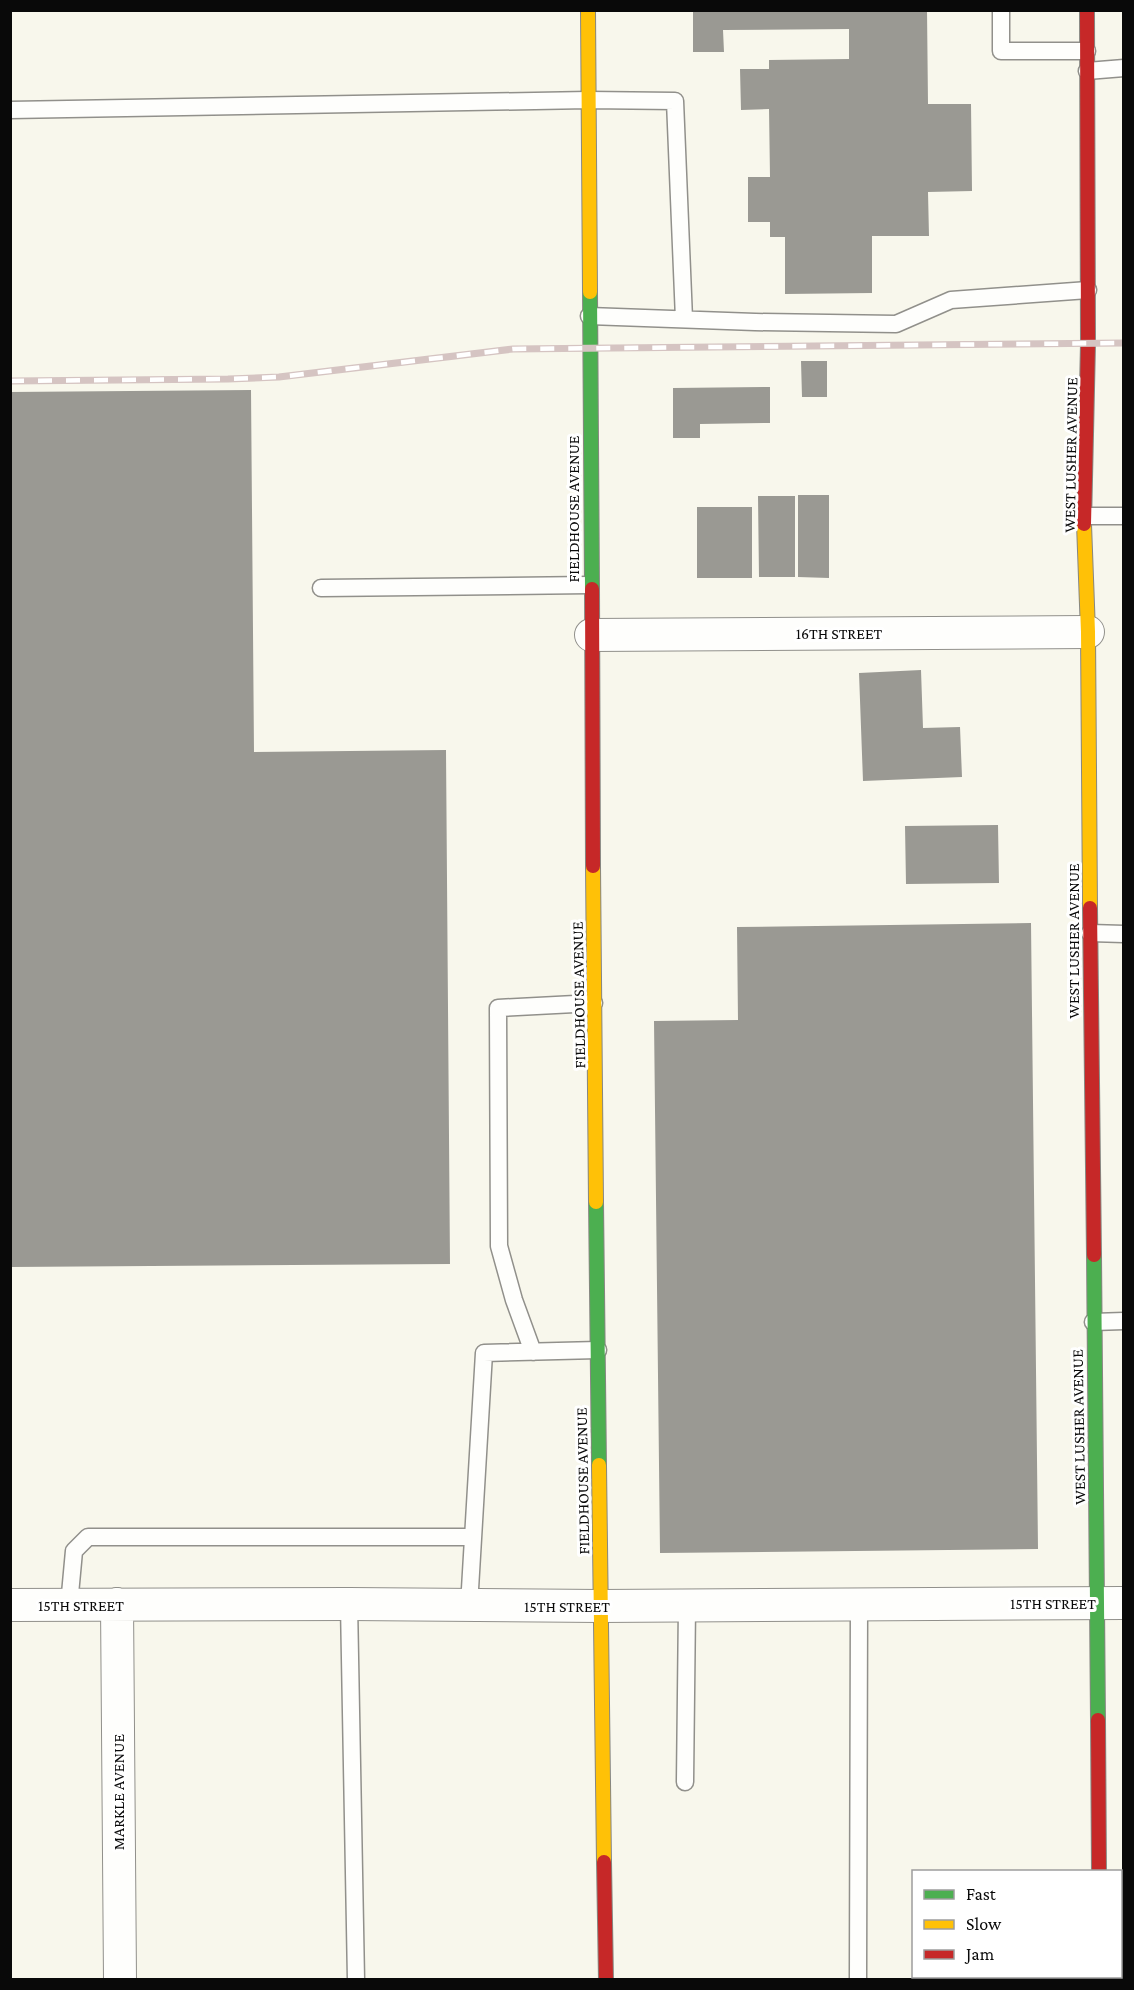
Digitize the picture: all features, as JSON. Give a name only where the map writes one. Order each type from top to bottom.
[{"type":"street","name":"FIELDHOUSE AVENUE","points":[[588,10],[590,585],[606,1980]]},
{"type":"street","name":"WEST LUSHER AVENUE","points":[[1087,10],[1088,290],[1084,516],[1088,632],[1093,1322],[1110,1603],[1099,1870]]},
{"type":"street","name":"16TH STREET","points":[[591,635],[1088,632]]},
{"type":"street","name":"15TH STREET","points":[[10,1605],[687,1606],[1110,1603]]},
{"type":"street","name":"MARKLE AVENUE","points":[[117,1604],[120,1980]]},
{"type":"lane","points":[[1001,10],[1001,51],[1087,51]]},
{"type":"lane","points":[[1087,71],[1124,68]]},
{"type":"lane","points":[[10,110],[588,100],[675,101],[684,319]]},
{"type":"lane","points":[[589,316],[896,324],[951,300],[1088,290]]},
{"type":"lane","points":[[1084,516],[1124,516]]},
{"type":"lane","points":[[321,588],[590,585]]},
{"type":"lane","points":[[1090,933],[1124,933]]},
{"type":"lane","points":[[532,1352],[499,1246],[498,1008],[594,1004]]},
{"type":"lane","points":[[1093,1322],[1124,1321]]},
{"type":"lane","points":[[469,1605],[484,1353],[598,1350]]},
{"type":"lane","points":[[69,1605],[74,1551],[87,1537],[473,1537]]},
{"type":"lane","points":[[349,1604],[356,1980]]},
{"type":"lane","points":[[858,1980],[859,1604]]},
{"type":"lane","points":[[685,1782],[687,1606]]},
{"type":"building","points":[[693,10],[927,10],[928,104],[971,104],[972,191],[928,192],[929,236],[872,236],[872,293],[785,294],[785,237],[770,237],[770,222],[748,222],[748,177],[770,177],[769,109],[741,110],[740,69],[769,69],[769,60],[849,59],[849,29],[723,30],[724,52],[693,52]]},
{"type":"building","points":[[801,361],[827,361],[827,397],[802,397]]},
{"type":"building","points":[[770,387],[770,423],[700,424],[700,438],[673,438],[673,388]]},
{"type":"building","points":[[251,390],[254,752],[446,750],[450,1264],[10,1267],[10,392]]},
{"type":"building","points":[[798,495],[829,495],[829,578],[798,577]]},
{"type":"building","points":[[758,496],[795,496],[795,577],[759,577]]},
{"type":"building","points":[[697,507],[752,507],[752,578],[697,578]]},
{"type":"building","points":[[921,670],[923,728],[960,727],[962,777],[863,781],[859,673]]},
{"type":"building","points":[[998,825],[999,883],[906,884],[905,826]]},
{"type":"building","points":[[1031,923],[1038,1549],[660,1553],[654,1021],[738,1020],[737,927]]},
{"type":"railway","points":[[10,381],[279,377],[513,349],[1124,343]]},
{"type":"traffic: fast","points":[[590,292],[592,589]]},
{"type":"traffic: fast","points":[[596,1202],[599,1465]]},
{"type":"traffic: fast","points":[[1094,1255],[1098,1720]]},
{"type":"traffic: slow","points":[[588,10],[590,292]]},
{"type":"traffic: slow","points":[[1084,524],[1088,632],[1090,908]]},
{"type":"traffic: slow","points":[[593,866],[596,1202]]},
{"type":"traffic: slow","points":[[599,1465],[604,1862]]},
{"type":"traffic: jam","points":[[1084,524],[1088,344],[1087,10]]},
{"type":"traffic: jam","points":[[592,589],[593,866]]},
{"type":"traffic: jam","points":[[1090,908],[1094,1255]]},
{"type":"traffic: jam","points":[[1098,1720],[1099,1870]]},
{"type":"traffic: jam","points":[[604,1862],[606,1980]]}]
